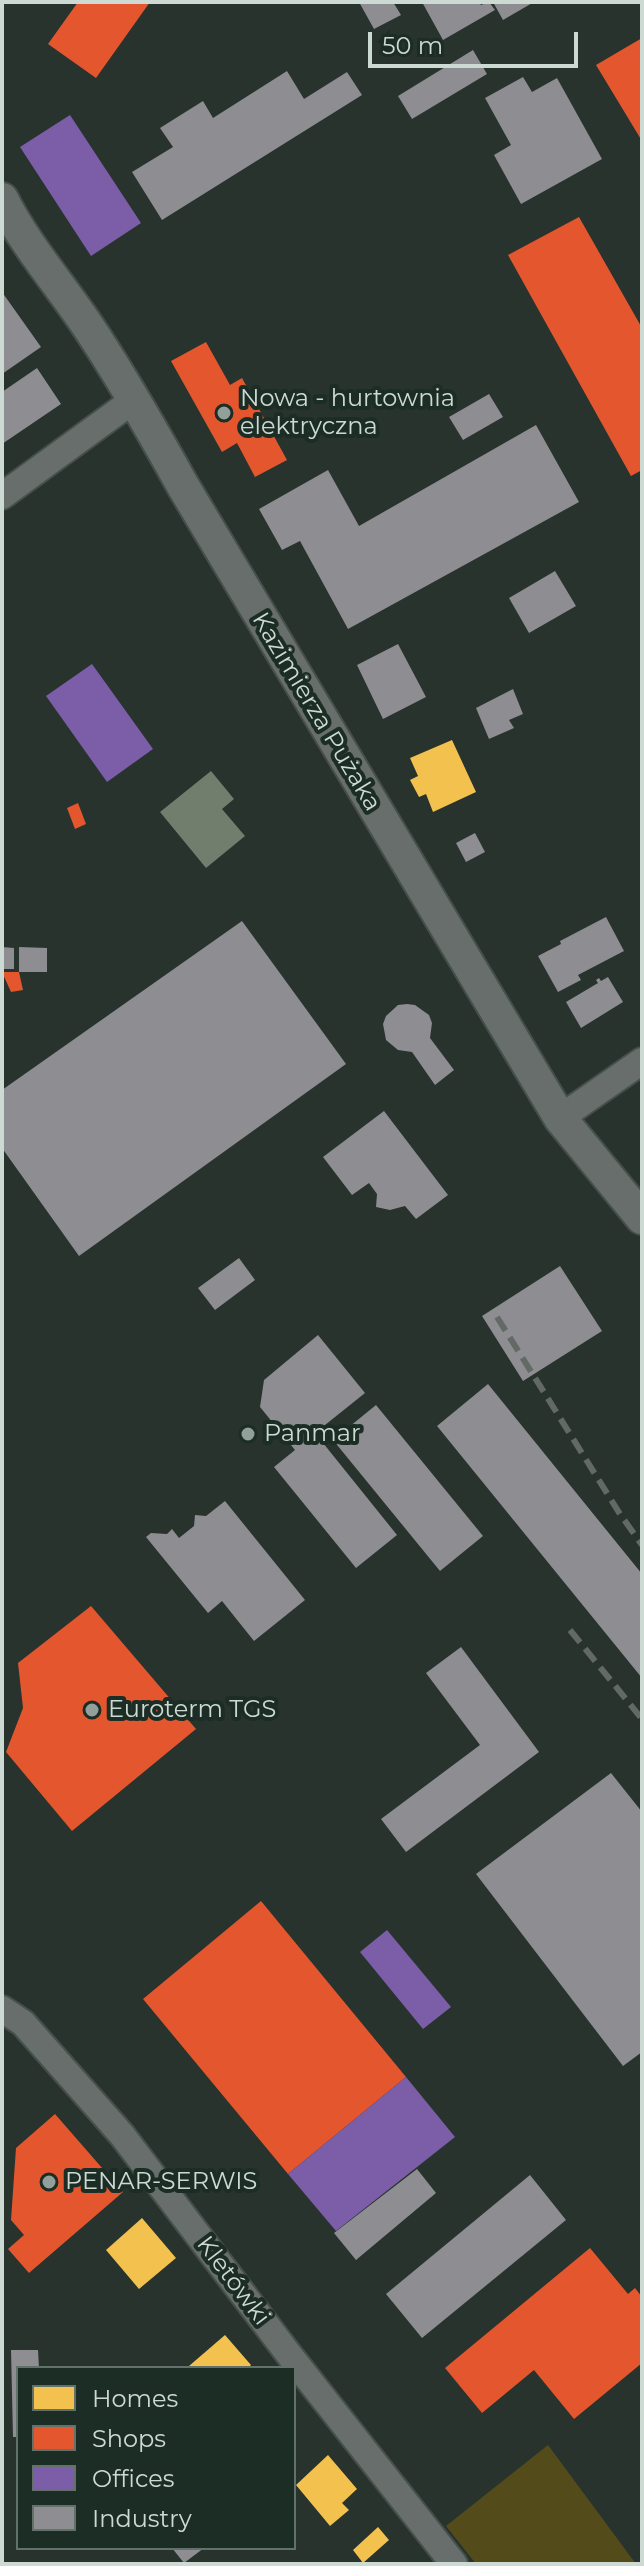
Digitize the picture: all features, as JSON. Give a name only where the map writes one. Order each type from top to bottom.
[{"type":"street","name":"Kazimierza Pużaka","points":[[2,199],[27,242],[135,399],[183,486],[560,1118],[642,1218]]},
{"type":"street","points":[[2,496],[135,399]]},
{"type":"street","points":[[560,1118],[642,1061]]},
{"type":"street","name":"Kletówki","points":[[2,2009],[23,2023],[122,2135],[454,2564]]},
{"type":"shaded area","points":[[548,2445],[636,2564],[476,2564],[446,2526]]},
{"type":"building: Homes","points":[[452,740],[476,792],[433,812],[426,794],[419,797],[410,780],[418,776],[410,758]]},
{"type":"building: Homes","points":[[142,2218],[176,2258],[139,2289],[106,2250]]},
{"type":"building: Homes","points":[[225,2335],[251,2365],[250,2366],[189,2366]]},
{"type":"building: Homes","points":[[328,2455],[357,2489],[342,2503],[349,2510],[330,2526],[296,2485]]},
{"type":"building: Homes","points":[[378,2527],[389,2540],[363,2563],[353,2550]]},
{"type":"building: Shops","points":[[78,2],[150,2],[96,78],[48,44]]},
{"type":"building: Shops","points":[[642,38],[642,141],[596,65]]},
{"type":"building: Shops","points":[[579,217],[642,328],[642,470],[631,476],[508,255]]},
{"type":"building: Shops","points":[[206,342],[230,385],[242,378],[287,460],[255,477],[237,443],[222,452],[171,361]]},
{"type":"building: Shops","points":[[78,803],[86,824],[75,829],[67,808]]},
{"type":"building: Shops","points":[[2,972],[19,972],[23,990],[11,992]]},
{"type":"building: Shops","points":[[91,1606],[196,1729],[72,1831],[6,1752],[23,1708],[18,1663]]},
{"type":"building: Shops","points":[[261,1901],[406,2077],[288,2174],[143,1999]]},
{"type":"building: Shops","points":[[55,2114],[123,2192],[29,2273],[8,2249],[24,2235],[11,2220],[16,2148]]},
{"type":"building: Shops","points":[[590,2248],[628,2294],[635,2288],[642,2297],[642,2363],[574,2419],[534,2370],[482,2413],[445,2368]]},
{"type":"building: Offices","points":[[70,115],[141,223],[91,256],[20,147]]},
{"type":"building: Offices","points":[[92,664],[153,749],[107,782],[46,696]]},
{"type":"building: Offices","points":[[387,1930],[451,2007],[423,2029],[360,1952]]},
{"type":"building: Offices","points":[[406,2077],[455,2137],[336,2231],[288,2174]]},
{"type":"building: Industry","points":[[359,2],[393,2],[401,15],[374,29]]},
{"type":"building: Industry","points":[[422,2],[479,2],[481,5],[489,2],[495,10],[443,40]]},
{"type":"building: Industry","points":[[493,2],[534,2],[503,20]]},
{"type":"building: Industry","points":[[473,50],[487,74],[412,119],[398,96]]},
{"type":"building: Industry","points":[[287,71],[304,99],[347,72],[362,95],[162,220],[132,172],[173,147],[160,128],[203,101],[213,118]]},
{"type":"building: Industry","points":[[523,77],[532,92],[557,78],[602,159],[521,204],[494,155],[511,145],[485,98]]},
{"type":"building: Industry","points":[[2,292],[41,347],[2,374]]},
{"type":"building: Industry","points":[[37,368],[61,404],[2,444],[2,392]]},
{"type":"building: Industry","points":[[489,394],[503,417],[463,440],[449,417]]},
{"type":"building: Industry","points":[[536,425],[579,502],[348,629],[300,541],[282,550],[259,509],[328,470],[359,526]]},
{"type":"building: Industry","points":[[555,571],[576,606],[529,633],[509,598]]},
{"type":"building: Industry","points":[[398,644],[426,697],[383,719],[357,665]]},
{"type":"building: Industry","points":[[513,689],[523,714],[509,720],[514,728],[489,739],[476,708]]},
{"type":"building: Industry","points":[[475,833],[485,852],[466,862],[456,843]]},
{"type":"building: Industry","points":[[606,917],[624,951],[578,975],[581,980],[558,992],[538,956]]},
{"type":"building: Industry","points":[[242,921],[346,1064],[79,1256],[2,1148],[2,1090]]},
{"type":"building: Industry","points":[[2,947],[14,948],[14,969],[2,969]]},
{"type":"building: Industry","points":[[19,947],[47,948],[47,972],[19,972]]},
{"type":"building: Industry","points":[[608,977],[623,1002],[581,1028],[566,1002],[598,983],[596,980],[599,978],[601,981]]},
{"type":"building: Industry","points":[[398,1005],[415,1005],[429,1015],[432,1023],[430,1038],[454,1070],[435,1085],[412,1052],[398,1050],[386,1040],[383,1024],[386,1016]]},
{"type":"building: Industry","points":[[384,1111],[448,1195],[416,1219],[405,1206],[390,1210],[376,1207],[377,1194],[369,1183],[352,1195],[323,1157]]},
{"type":"building: Industry","points":[[239,1258],[255,1280],[215,1310],[198,1288]]},
{"type":"building: Industry","points":[[560,1266],[602,1331],[523,1381],[482,1316]]},
{"type":"building: Industry","points":[[318,1335],[365,1393],[315,1433],[397,1535],[356,1568],[274,1467],[295,1450],[260,1407],[264,1380]]},
{"type":"building: Industry","points":[[488,1384],[642,1574],[642,1678],[437,1426]]},
{"type":"building: Industry","points":[[376,1405],[483,1536],[440,1571],[333,1440]]},
{"type":"building: Industry","points":[[225,1501],[305,1600],[254,1641],[222,1601],[208,1613],[146,1537],[151,1533],[167,1534],[172,1529],[179,1538],[194,1526],[195,1515],[206,1516]]},
{"type":"building: Industry","points":[[461,1647],[539,1752],[406,1852],[381,1819],[480,1745],[426,1673]]},
{"type":"building: Industry","points":[[611,1773],[642,1812],[642,2052],[623,2066],[476,1874]]},
{"type":"building: Industry","points":[[417,2169],[436,2193],[356,2260],[334,2233]]},
{"type":"building: Industry","points":[[530,2175],[566,2220],[422,2338],[386,2294]]},
{"type":"building: Industry","points":[[11,2350],[38,2350],[39,2366],[16,2366],[16,2437],[13,2437]]},
{"type":"building: Industry","points":[[174,2550],[201,2550],[184,2563]]},
{"type":"building: Other","points":[[211,771],[234,799],[222,809],[245,836],[206,868],[160,812]]},
{"type":"railway","points":[[497,1317],[642,1545]]},
{"type":"railway","points":[[570,1630],[642,1719]]},
{"type":"place","name":"Nowa - hurtownia elektryczna","points":[[224,413]]},
{"type":"place","name":"Panmar","points":[[248,1434]]},
{"type":"place","name":"Euroterm TGS","points":[[92,1710]]},
{"type":"place","name":"PENAR-SERWIS","points":[[49,2182]]}]
